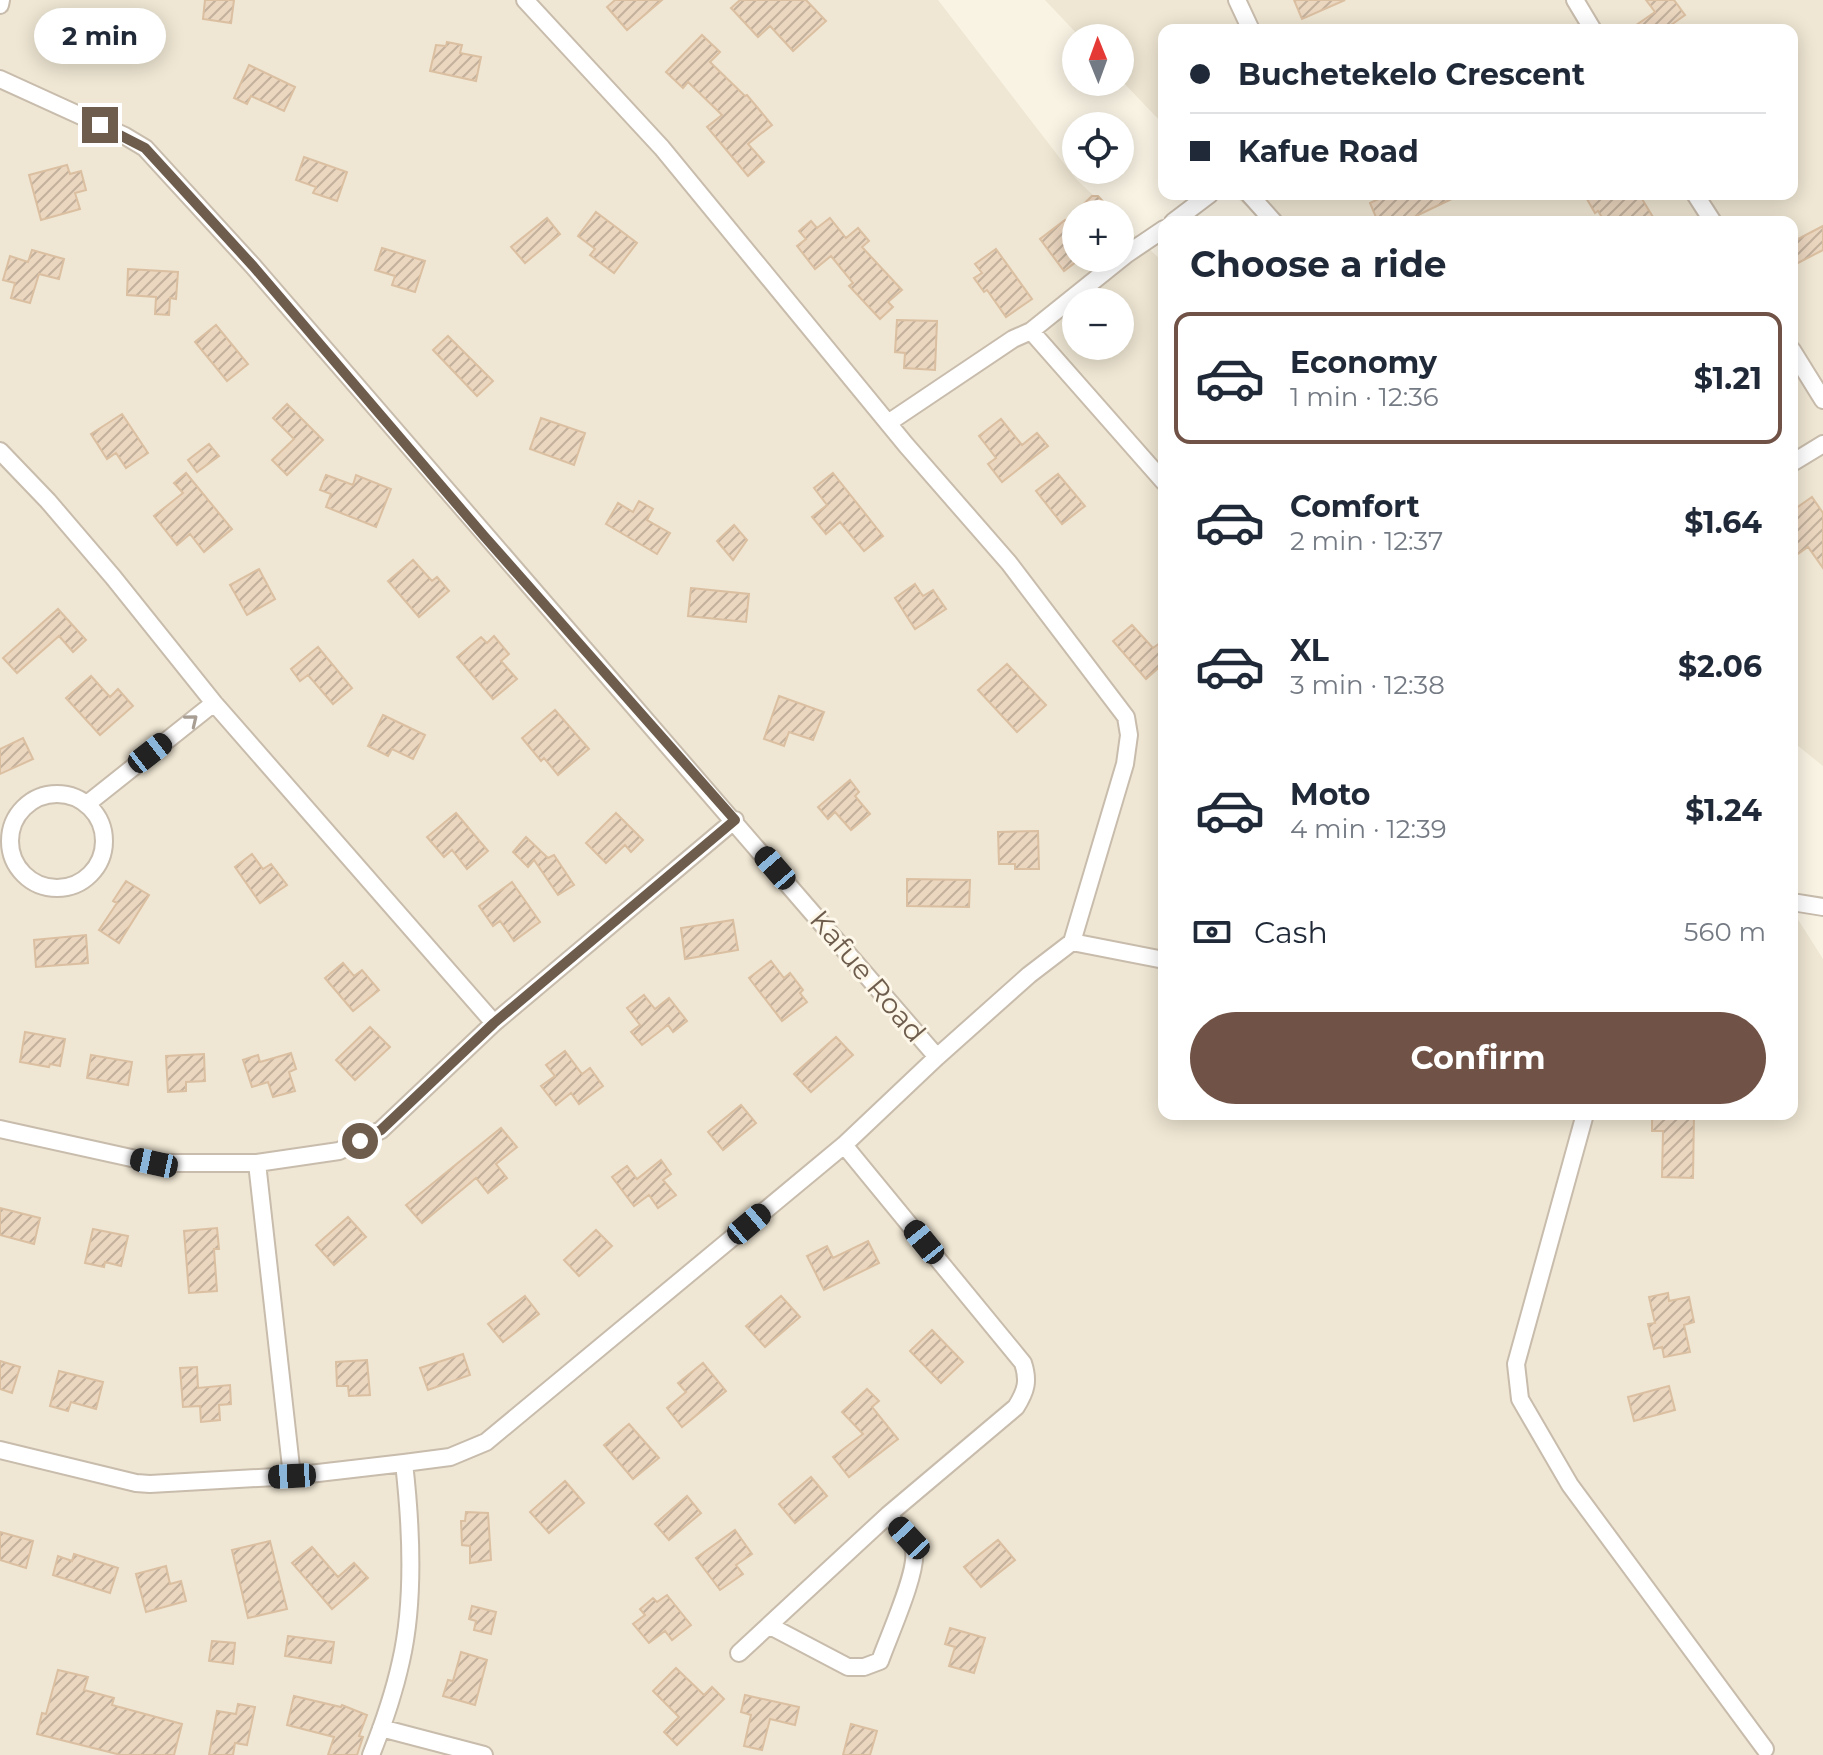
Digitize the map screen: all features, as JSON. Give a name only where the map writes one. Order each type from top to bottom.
[{"type":"street","points":[[0,1450],[136,1483],[292,1476],[404,1463],[450,1457],[486,1442],[844,1145],[1029,975],[1072,942],[1125,764],[1129,735],[1126,717],[1009,563],[888,423],[662,148],[525,0]]},
{"type":"street","points":[[1237,0],[1248,24]]},
{"type":"street","points":[[1575,0],[1589,24]]},
{"type":"street","name":"Kafue Road","points":[[0,79],[145,148],[253,266],[937,1057]]},
{"type":"street","points":[[1181,216],[1202,200]]},
{"type":"street","points":[[1254,200],[1269,216]]},
{"type":"street","points":[[888,423],[1013,339],[1031,331],[1158,233]]},
{"type":"street","points":[[1031,331],[1158,475]]},
{"type":"street","points":[[1798,360],[1823,400]]},
{"type":"street","points":[[1798,459],[1823,444]]},
{"type":"street","points":[[0,451],[104,566],[214,703],[494,1023]]},
{"type":"street","points":[[87,804],[214,703]]},
{"type":"street","points":[[47,794],[68,795],[87,804],[100,821],[105,841],[100,862],[87,878],[67,888],[46,887],[27,878],[13,861],[9,841],[14,820],[27,804],[47,794]]},
{"type":"street","points":[[0,1129],[154,1163],[257,1163],[339,1151],[381,1130],[494,1023],[735,820]]},
{"type":"street","points":[[1798,903],[1823,907]]},
{"type":"street","points":[[1072,942],[1158,959]]},
{"type":"street","points":[[1583,1120],[1516,1364],[1520,1399],[1570,1485],[1765,1749]]},
{"type":"street","points":[[739,1653],[888,1515],[1016,1407],[1025,1393],[1028,1379],[1023,1363],[844,1145]]},
{"type":"street","points":[[257,1163],[292,1476]]},
{"type":"street","points":[[371,1755],[402,1659],[409,1584],[410,1517],[404,1463]]},
{"type":"street","points":[[770,1626],[848,1667],[864,1667],[880,1661],[913,1569],[915,1552],[909,1538],[888,1515]]},
{"type":"street","points":[[381,1728],[484,1755]]},
{"type":"shaded area","points":[[0,0],[938,0],[1062,161],[1062,184],[1081,184],[1098,200],[1062,200],[1062,272],[1134,272],[1134,234],[1158,257],[1158,1120],[1798,1120],[1798,919],[1823,959],[1823,1755],[0,1755]]},
{"type":"shaded area","points":[[1045,0],[1823,0],[1823,766],[1798,746],[1798,216],[1258,216],[1239,200],[1798,200],[1798,24],[1158,24],[1158,119],[1134,94],[1134,24],[1068,24]]},
{"type":"building","points":[[205,0],[234,0],[231,23],[203,19]]},
{"type":"building","points":[[615,0],[662,0],[627,30],[607,7]]},
{"type":"building","points":[[740,0],[806,0],[826,21],[793,51],[770,26],[758,37],[731,8]]},
{"type":"building","points":[[1294,0],[1345,0],[1302,19]]},
{"type":"building","points":[[1646,0],[1674,0],[1685,15],[1672,24],[1638,24],[1655,12]]},
{"type":"building","points":[[702,35],[720,52],[710,62],[747,95],[772,125],[748,144],[764,162],[748,176],[707,127],[722,115],[688,82],[683,88],[666,72]]},
{"type":"building","points":[[447,42],[462,45],[460,53],[481,57],[476,81],[430,71],[436,45],[446,46]]},
{"type":"building","points":[[249,65],[295,87],[284,111],[251,96],[247,104],[234,98]]},
{"type":"building","points":[[304,157],[347,172],[337,201],[313,193],[316,187],[296,180]]},
{"type":"building","points":[[67,165],[70,174],[81,171],[86,190],[75,193],[80,209],[41,220],[29,175]]},
{"type":"building","points":[[1376,200],[1449,200],[1416,216],[1375,216],[1370,203]]},
{"type":"building","points":[[1587,200],[1643,200],[1652,216],[1601,216],[1598,211],[1595,213]]},
{"type":"building","points":[[596,212],[637,243],[614,273],[590,255],[595,249],[578,236]]},
{"type":"building","points":[[547,218],[560,234],[525,263],[511,247]]},
{"type":"building","points":[[830,218],[846,238],[858,228],[869,241],[862,247],[902,290],[888,302],[893,307],[880,319],[849,286],[853,283],[831,256],[815,269],[797,246],[806,239],[799,231],[811,221],[817,228]]},
{"type":"building","points":[[1062,222],[1062,268],[1040,239]]},
{"type":"building","points":[[1823,226],[1823,250],[1798,263],[1798,239]]},
{"type":"building","points":[[382,248],[425,261],[415,292],[392,285],[395,276],[375,270]]},
{"type":"building","points":[[996,249],[1032,299],[1006,317],[987,290],[984,292],[974,278],[982,273],[975,264]]},
{"type":"building","points":[[32,250],[64,259],[59,279],[39,274],[30,303],[11,298],[15,283],[3,280],[10,256],[28,262]]},
{"type":"building","points":[[128,269],[178,272],[176,299],[170,298],[169,315],[155,314],[156,297],[127,295]]},
{"type":"building","points":[[897,320],[937,321],[935,370],[904,368],[905,353],[895,352]]},
{"type":"building","points":[[216,325],[248,364],[227,381],[195,342]]},
{"type":"building","points":[[448,336],[493,381],[477,396],[433,350]]},
{"type":"building","points":[[287,404],[323,440],[287,475],[272,460],[294,439],[273,418]]},
{"type":"building","points":[[122,414],[148,453],[126,468],[116,453],[107,459],[91,434]]},
{"type":"building","points":[[541,418],[585,433],[574,465],[530,449]]},
{"type":"building","points":[[1001,419],[1022,445],[1037,433],[1048,446],[1002,482],[988,464],[996,458],[979,436]]},
{"type":"building","points":[[209,444],[219,456],[197,472],[188,460]]},
{"type":"building","points":[[186,473],[232,529],[204,552],[190,534],[177,545],[154,516],[183,493],[174,483]]},
{"type":"building","points":[[833,473],[883,536],[864,551],[840,522],[826,534],[812,517],[827,505],[814,488]]},
{"type":"building","points":[[1058,474],[1085,506],[1062,524],[1036,491]]},
{"type":"building","points":[[326,475],[353,485],[356,475],[391,489],[376,527],[326,507],[331,494],[320,490]]},
{"type":"building","points":[[1812,497],[1823,513],[1823,568],[1808,547],[1798,554],[1798,507]]},
{"type":"building","points":[[639,501],[653,509],[647,520],[670,533],[657,554],[606,524],[618,503],[633,512]]},
{"type":"building","points":[[734,525],[747,540],[733,560],[717,541]]},
{"type":"building","points":[[413,560],[432,581],[437,577],[449,591],[419,617],[388,581]]},
{"type":"building","points":[[259,569],[275,599],[247,615],[230,585]]},
{"type":"building","points":[[915,584],[923,596],[933,590],[946,609],[915,629],[895,598]]},
{"type":"building","points":[[691,588],[749,594],[746,622],[688,616]]},
{"type":"building","points":[[58,609],[86,640],[73,652],[59,636],[17,673],[3,658]]},
{"type":"building","points":[[1132,625],[1153,648],[1158,644],[1158,668],[1146,679],[1113,641]]},
{"type":"building","points":[[494,636],[509,654],[501,661],[517,679],[493,699],[457,657],[481,637],[487,643]]},
{"type":"building","points":[[318,647],[352,688],[333,704],[308,675],[300,681],[291,669]]},
{"type":"building","points":[[1007,664],[1046,705],[1017,732],[978,690]]},
{"type":"building","points":[[91,676],[110,697],[118,689],[133,706],[100,735],[66,698]]},
{"type":"building","points":[[779,696],[824,712],[813,740],[789,732],[784,746],[764,739]]},
{"type":"building","points":[[555,710],[589,749],[558,775],[544,758],[541,761],[522,738]]},
{"type":"building","points":[[383,715],[425,735],[413,759],[392,749],[388,756],[368,746]]},
{"type":"building","points":[[23,738],[33,759],[0,774],[0,749]]},
{"type":"building","points":[[850,780],[859,792],[855,796],[870,814],[851,830],[835,812],[828,819],[818,807]]},
{"type":"building","points":[[456,813],[488,851],[467,869],[452,850],[444,857],[427,837]]},
{"type":"building","points":[[616,813],[643,840],[631,852],[625,845],[606,863],[586,843]]},
{"type":"building","points":[[1038,831],[1039,869],[1015,869],[1015,864],[999,864],[998,832]]},
{"type":"building","points":[[526,837],[548,858],[554,855],[574,885],[558,895],[534,860],[528,867],[513,852]]},
{"type":"building","points":[[252,854],[263,869],[271,864],[287,885],[260,903],[235,867]]},
{"type":"building","points":[[907,879],[970,880],[969,907],[907,906]]},
{"type":"building","points":[[126,881],[149,895],[119,943],[99,930],[117,903],[113,901]]},
{"type":"building","points":[[512,882],[540,922],[514,941],[500,921],[493,926],[479,906]]},
{"type":"building","points":[[733,920],[738,950],[685,959],[681,928]]},
{"type":"building","points":[[86,935],[88,963],[36,967],[34,940]]},
{"type":"building","points":[[771,961],[784,978],[790,973],[803,990],[800,993],[807,1002],[782,1021],[749,978]]},
{"type":"building","points":[[343,963],[354,976],[362,970],[379,990],[353,1011],[325,978]]},
{"type":"building","points":[[644,995],[655,1009],[669,998],[687,1021],[673,1032],[668,1025],[642,1045],[631,1032],[640,1025],[627,1008]]},
{"type":"building","points":[[370,1027],[390,1047],[355,1080],[336,1060]]},
{"type":"building","points":[[25,1032],[65,1039],[60,1066],[20,1062]]},
{"type":"building","points":[[836,1037],[853,1055],[811,1092],[794,1074]]},
{"type":"building","points":[[565,1051],[582,1074],[590,1068],[603,1086],[579,1104],[571,1093],[556,1105],[541,1086],[555,1076],[546,1065]]},
{"type":"building","points":[[291,1053],[296,1069],[289,1072],[295,1091],[273,1097],[268,1082],[252,1087],[243,1060],[258,1055],[260,1062]]},
{"type":"building","points":[[204,1054],[205,1081],[186,1082],[186,1091],[168,1092],[166,1056]]},
{"type":"building","points":[[91,1055],[132,1062],[128,1085],[87,1078]]},
{"type":"building","points":[[741,1105],[756,1123],[723,1150],[708,1132]]},
{"type":"building","points":[[1652,1120],[1694,1120],[1693,1178],[1662,1177],[1663,1131],[1652,1131]]},
{"type":"building","points":[[501,1128],[517,1147],[496,1164],[507,1178],[488,1193],[476,1178],[422,1223],[406,1205]]},
{"type":"building","points":[[661,1160],[671,1174],[663,1180],[676,1195],[658,1208],[649,1195],[634,1206],[612,1177],[627,1166],[637,1179]]},
{"type":"building","points":[[0,1208],[40,1218],[34,1244],[0,1235]]},
{"type":"building","points":[[348,1217],[366,1237],[334,1265],[316,1245]]},
{"type":"building","points":[[217,1228],[219,1249],[214,1249],[217,1291],[189,1293],[184,1231]]},
{"type":"building","points":[[93,1229],[128,1236],[121,1266],[105,1262],[104,1267],[85,1263]]},
{"type":"building","points":[[596,1230],[612,1246],[579,1276],[564,1260]]},
{"type":"building","points":[[868,1241],[879,1263],[824,1290],[807,1256],[827,1246],[833,1258]]},
{"type":"building","points":[[1668,1293],[1669,1301],[1689,1297],[1694,1322],[1684,1325],[1690,1352],[1664,1357],[1662,1347],[1654,1349],[1648,1324],[1655,1323],[1649,1297]]},
{"type":"building","points":[[525,1296],[539,1314],[503,1342],[488,1324]]},
{"type":"building","points":[[781,1296],[800,1317],[765,1347],[746,1326]]},
{"type":"building","points":[[932,1330],[963,1362],[941,1383],[910,1351]]},
{"type":"building","points":[[463,1354],[470,1375],[428,1390],[420,1368]]},
{"type":"building","points":[[367,1360],[370,1395],[349,1396],[348,1386],[337,1386],[336,1362]]},
{"type":"building","points":[[0,1361],[20,1367],[12,1393],[0,1389]]},
{"type":"building","points":[[703,1363],[726,1391],[682,1427],[667,1408],[686,1392],[678,1383]]},
{"type":"building","points":[[197,1367],[198,1388],[230,1385],[231,1404],[219,1405],[220,1420],[201,1422],[200,1406],[183,1407],[180,1368]]},
{"type":"building","points":[[59,1371],[103,1382],[96,1409],[71,1402],[68,1411],[50,1406]]},
{"type":"building","points":[[1669,1386],[1675,1410],[1634,1421],[1628,1397]]},
{"type":"building","points":[[867,1389],[879,1401],[872,1407],[898,1439],[849,1477],[833,1457],[863,1434],[842,1412]]},
{"type":"building","points":[[629,1424],[659,1458],[633,1479],[604,1445]]},
{"type":"building","points":[[811,1477],[827,1496],[795,1523],[779,1504]]},
{"type":"building","points":[[565,1481],[584,1503],[549,1533],[530,1512]]},
{"type":"building","points":[[687,1496],[701,1513],[669,1540],[655,1524]]},
{"type":"building","points":[[466,1512],[488,1513],[491,1560],[470,1563],[470,1546],[462,1545],[461,1521],[465,1521]]},
{"type":"building","points":[[735,1530],[752,1554],[736,1565],[743,1574],[720,1590],[696,1558]]},
{"type":"building","points":[[0,1532],[33,1541],[26,1568],[0,1560]]},
{"type":"building","points":[[998,1540],[1015,1560],[981,1587],[964,1567]]},
{"type":"building","points":[[270,1541],[287,1609],[248,1618],[232,1550]]},
{"type":"building","points":[[312,1547],[338,1577],[354,1563],[368,1578],[332,1609],[292,1563]]},
{"type":"building","points":[[74,1554],[118,1568],[110,1593],[53,1575],[58,1556],[72,1561]]},
{"type":"building","points":[[166,1566],[170,1584],[181,1581],[186,1601],[146,1612],[136,1574]]},
{"type":"building","points":[[667,1595],[691,1625],[672,1640],[665,1631],[649,1643],[633,1624],[645,1615],[640,1609],[653,1598],[657,1602]]},
{"type":"building","points":[[472,1606],[496,1612],[491,1634],[474,1630],[476,1621],[469,1619]]},
{"type":"building","points":[[950,1628],[985,1638],[974,1673],[949,1666],[955,1647],[945,1644]]},
{"type":"building","points":[[288,1636],[334,1642],[331,1663],[285,1656]]},
{"type":"building","points":[[212,1641],[235,1643],[233,1664],[209,1661]]},
{"type":"building","points":[[461,1652],[487,1660],[475,1705],[443,1696],[448,1680],[453,1681]]},
{"type":"building","points":[[676,1668],[704,1695],[712,1687],[724,1699],[677,1745],[664,1732],[679,1717],[653,1691]]},
{"type":"building","points":[[58,1670],[88,1677],[84,1690],[114,1698],[112,1705],[182,1724],[174,1755],[121,1755],[37,1734]]},
{"type":"building","points":[[745,1695],[799,1707],[795,1725],[770,1719],[762,1750],[744,1746],[751,1715],[741,1712]]},
{"type":"building","points":[[294,1696],[342,1705],[367,1715],[359,1736],[363,1737],[357,1755],[328,1755],[334,1737],[287,1725]]},
{"type":"building","points":[[238,1704],[255,1707],[247,1745],[235,1743],[233,1755],[209,1755],[217,1711],[236,1714]]},
{"type":"building","points":[[851,1724],[877,1731],[870,1755],[843,1755]]},
{"type":"route","points":[[100,125],[145,148],[253,266],[484,536],[735,820],[494,1023],[381,1130],[360,1141]]}]
